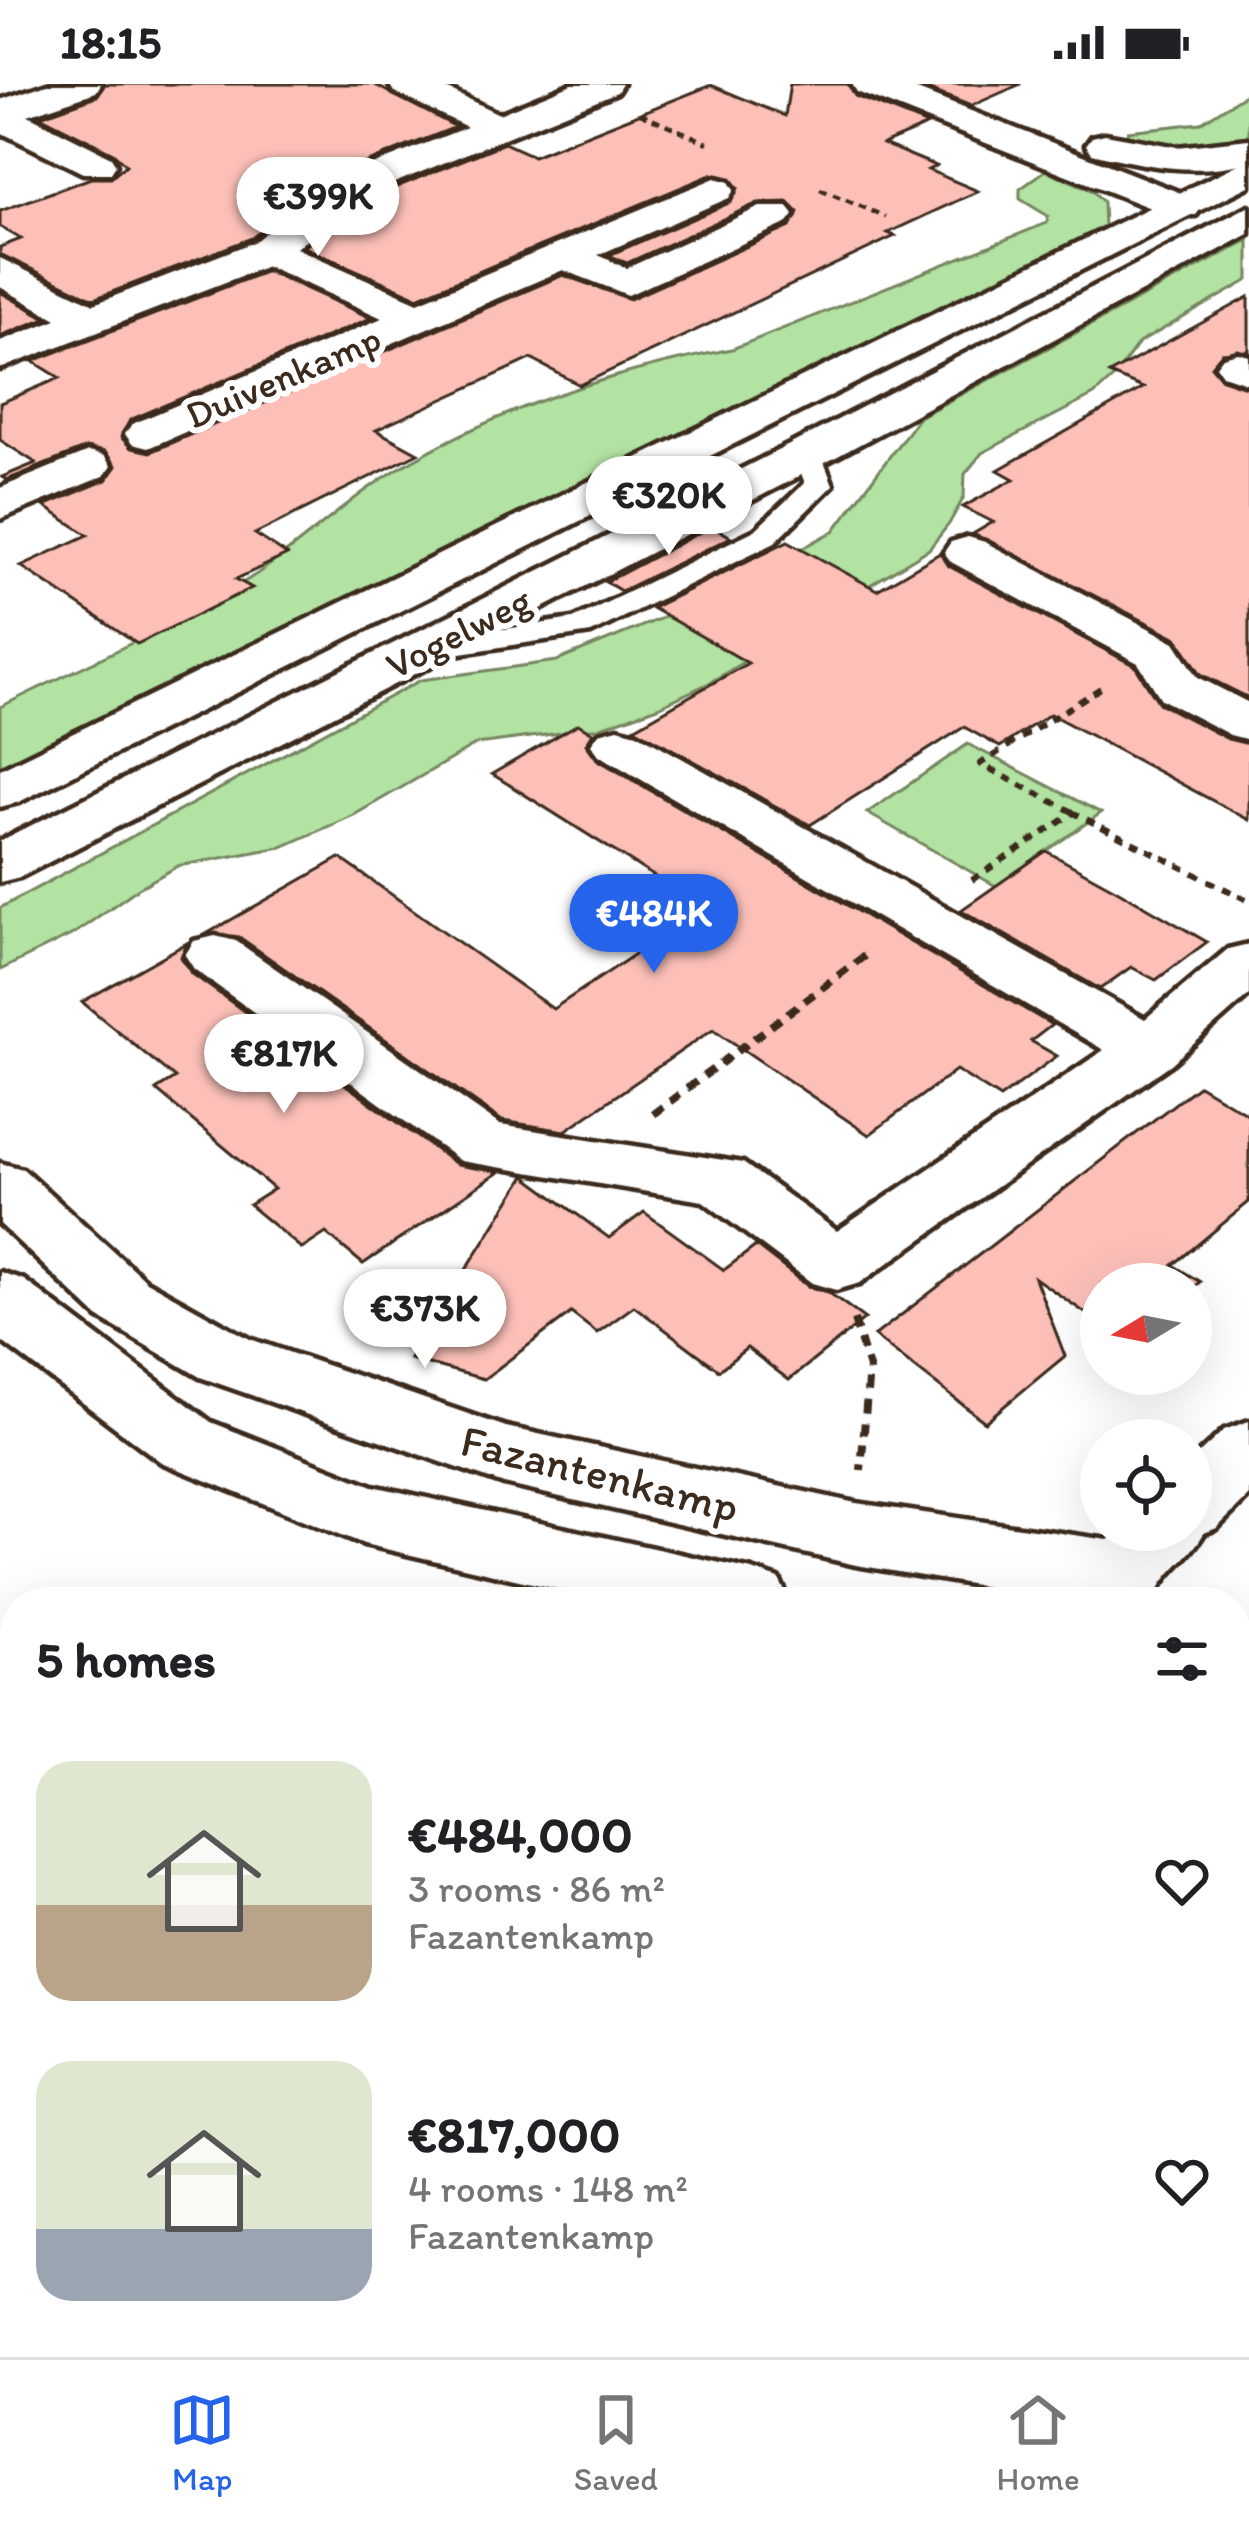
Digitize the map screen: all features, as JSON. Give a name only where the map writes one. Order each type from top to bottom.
[{"type":"street","points":[[83,84],[9,109],[3,120],[98,165]]},
{"type":"street","points":[[407,84],[495,126]]},
{"type":"street","points":[[445,103],[491,84]]},
{"type":"street","points":[[870,84],[1229,202]]},
{"type":"street","points":[[943,84],[1097,143],[1229,202]]},
{"type":"street","points":[[0,356],[268,250],[341,191],[495,126],[618,97]]},
{"type":"street","points":[[1097,143],[1173,160],[1249,150]]},
{"type":"street","name":"Duivenkamp","points":[[148,434],[715,190]]},
{"type":"street","name":"Vogelweg","points":[[0,864],[807,454],[1229,202]]},
{"type":"street","name":"Vogelweg","points":[[0,790],[1229,202]]},
{"type":"street","points":[[562,255],[628,283],[774,215]]},
{"type":"street","name":"Duivenkamp","points":[[268,250],[418,318]]},
{"type":"street","points":[[0,270],[93,321]]},
{"type":"street","points":[[0,505],[88,466]]},
{"type":"street","points":[[968,552],[1156,652],[1179,688],[1249,724]]},
{"type":"street","points":[[618,744],[1149,1049]]},
{"type":"street","points":[[215,955],[484,1145],[720,1180],[836,1265],[1149,1049],[1249,964]]},
{"type":"street","name":"Fazantenkamp","points":[[0,1186],[122,1299],[224,1358],[504,1455],[856,1534],[1136,1569]]},
{"type":"street","name":"Fazantenkamp","points":[[0,1298],[186,1442],[364,1514],[686,1587]]},
{"type":"street","points":[[1212,1486],[1249,1450]]},
{"type":"path","points":[[618,97],[746,159],[706,179],[721,187],[715,190]]},
{"type":"path","points":[[1074,813],[980,764],[1156,652]]},
{"type":"path","points":[[836,1265],[869,1368],[856,1534]]},
{"type":"green space","points":[[1249,92],[1249,141],[1230,153],[1134,149],[1125,138],[1128,131],[1200,123]]},
{"type":"green space","points":[[1046,170],[1093,191],[1103,202],[1104,227],[0,774],[0,707],[236,587],[406,464],[523,408],[606,379],[732,349],[1047,223],[1048,216],[1020,199],[1020,189]]},
{"type":"green space","points":[[1249,240],[1249,280],[1139,343],[1094,395],[982,453],[965,474],[964,497],[929,549],[709,683],[598,728],[477,744],[354,815],[282,847],[178,866],[75,933],[0,970],[0,908],[421,680],[557,661],[711,598],[834,531],[919,417]]},
{"type":"green space","points":[[968,744],[1101,813],[996,886],[867,813]]},
{"type":"building","points":[[105,84],[373,84],[456,127],[325,179],[252,238],[94,299],[0,254],[0,247],[21,239],[0,227],[0,211],[91,178],[111,178],[126,165],[113,153],[40,116],[97,96]]},
{"type":"building","points":[[790,84],[848,84],[855,96],[928,125],[883,144],[936,166],[928,170],[978,191],[888,233],[895,236],[580,385],[531,359],[376,430],[418,453],[255,534],[287,555],[236,579],[252,588],[137,644],[21,566],[88,535],[44,506],[106,480],[116,466],[105,452],[86,448],[7,480],[2,477],[36,463],[0,440],[0,403],[60,378],[33,361],[267,271],[371,318],[130,420],[121,437],[131,448],[150,452],[563,275],[630,299],[790,227],[798,212],[788,202],[758,203],[627,263],[609,255],[731,202],[738,188],[730,178],[713,174],[418,297],[304,247],[357,203],[504,143],[533,156],[711,85],[785,116]]},
{"type":"building","points":[[914,84],[1021,84],[971,106]]},
{"type":"building","points":[[0,292],[46,318],[0,336]]},
{"type":"building","points":[[1249,297],[1249,351],[1222,353],[1211,366],[1222,379],[1249,388],[1249,698],[1201,674],[1177,638],[973,534],[993,522],[963,507],[1014,479],[998,470],[1143,388],[1109,374]]},
{"type":"building","points":[[712,526],[731,537],[621,591],[606,582]]},
{"type":"building","points":[[788,541],[877,590],[940,553],[949,566],[1135,666],[1159,703],[1228,739],[1249,744],[1249,820],[1050,714],[1000,747],[964,727],[810,825],[634,728],[748,663],[652,608]]},
{"type":"building","points":[[578,724],[593,733],[586,744],[597,759],[1052,1025],[1031,1041],[1057,1056],[1000,1098],[956,1070],[869,1135],[713,1029],[565,1131],[502,1121],[239,937],[208,933],[340,858],[553,1009],[704,908],[492,774]]},
{"type":"building","points":[[1046,851],[1207,942],[1156,980],[1131,967],[1100,989],[961,910]]},
{"type":"building","points":[[187,943],[181,957],[191,973],[457,1165],[499,1172],[363,1264],[326,1233],[302,1249],[249,1205],[274,1189],[156,1090],[175,1078],[82,1002]]},
{"type":"building","points":[[1199,1085],[1249,1115],[1249,1202],[1175,1263],[1080,1263],[1080,1309],[1035,1278],[1065,1356],[985,1422],[874,1336]]},
{"type":"building","points":[[525,1176],[609,1238],[644,1212],[724,1270],[756,1246],[809,1287],[828,1292],[865,1319],[789,1380],[747,1348],[719,1370],[634,1306],[597,1333],[571,1313],[484,1379],[410,1359]]}]
